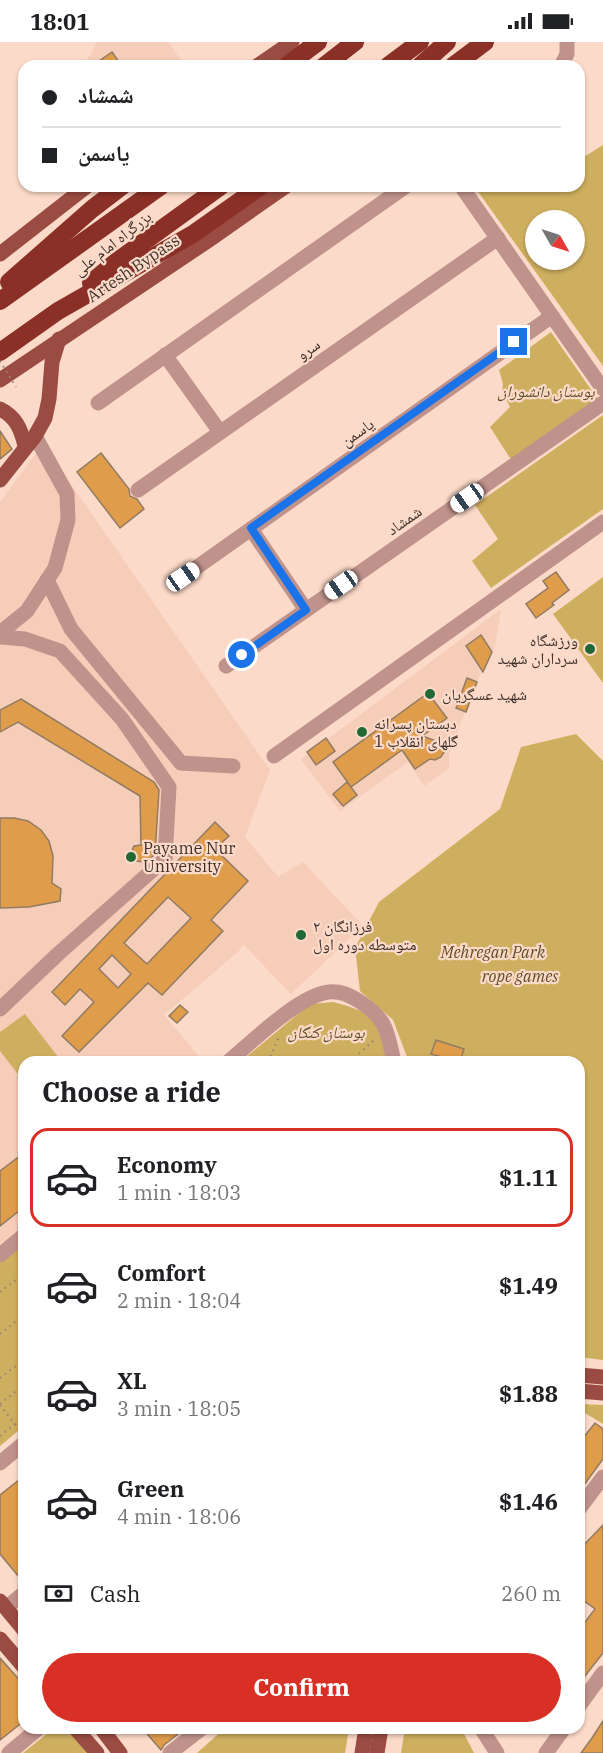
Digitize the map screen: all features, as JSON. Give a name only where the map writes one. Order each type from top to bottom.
[{"type":"highway","points":[[294,60],[318,42]]},
{"type":"highway","points":[[332,60],[355,42]]},
{"type":"highway","points":[[396,60],[420,42]]},
{"type":"highway","points":[[427,60],[447,42]]},
{"type":"highway","points":[[461,60],[485,42]]},
{"type":"highway","points":[[0,290],[114,192]]},
{"type":"highway","points":[[0,301],[152,192]]},
{"type":"highway","name":"بزرگراه امام علی","points":[[58,311],[116,262],[213,192]]},
{"type":"highway","points":[[0,352],[58,311],[194,234],[254,192]]},
{"type":"main road","points":[[266,60],[291,42]]},
{"type":"main road","points":[[0,254],[79,192]]},
{"type":"main road","points":[[227,228],[258,192]]},
{"type":"main road","name":"Artesh Bypass","points":[[0,380],[278,192]]},
{"type":"main road","points":[[0,480],[45,418],[49,399],[51,362],[59,339]]},
{"type":"main road","points":[[0,409],[10,414],[30,441]]},
{"type":"main road","points":[[585,1376],[603,1377]]},
{"type":"main road","points":[[585,1392],[603,1393]]},
{"type":"main road","points":[[3,1604],[18,1623]]},
{"type":"main road","points":[[0,1639],[18,1660]]},
{"type":"main road","points":[[80,1734],[97,1753]]},
{"type":"main road","points":[[106,1734],[120,1753]]},
{"type":"main road","points":[[363,1753],[365,1734]]},
{"type":"main road","points":[[377,1753],[380,1734]]},
{"type":"street","points":[[564,60],[567,54],[567,42]]},
{"type":"street","points":[[98,403],[397,192]]},
{"type":"street","points":[[465,192],[603,389]]},
{"type":"street","name":"سرو","points":[[138,490],[498,238]]},
{"type":"street","name":"یاسمن","points":[[183,577],[552,316]]},
{"type":"street","points":[[165,355],[220,432]]},
{"type":"street","name":"شمشاد","points":[[226,666],[603,403]]},
{"type":"street","points":[[0,635],[27,611],[55,568],[69,520],[67,494],[30,441]]},
{"type":"street","points":[[274,756],[603,522]]},
{"type":"street","points":[[251,528],[306,610]]},
{"type":"street","points":[[47,580],[71,629],[181,763],[233,766]]},
{"type":"street","points":[[0,635],[25,639],[60,651],[122,719],[169,787],[165,859],[58,954],[0,1010]]},
{"type":"street","points":[[235,1056],[281,1017],[314,995],[331,992],[346,993],[375,1012],[386,1029],[393,1056]]},
{"type":"street","points":[[0,1255],[18,1240]]},
{"type":"street","points":[[0,1462],[18,1448]]},
{"type":"street","points":[[585,1501],[603,1477]]},
{"type":"street","points":[[3,1604],[18,1596]]},
{"type":"street","points":[[585,1698],[603,1673]]},
{"type":"street","points":[[9,1753],[32,1734]]},
{"type":"street","points":[[170,1753],[194,1734]]},
{"type":"street","points":[[485,1734],[497,1753]]},
{"type":"street","points":[[546,1753],[560,1734]]},
{"type":"path","points":[[0,361],[16,387]]},
{"type":"path","points":[[271,1056],[279,1037],[281,1017]]},
{"type":"path","points":[[357,1056],[386,1029]]},
{"type":"path","points":[[0,1292],[18,1278]]},
{"type":"path","points":[[0,1334],[18,1320]]},
{"type":"path","points":[[0,1378],[18,1364]]},
{"type":"path","points":[[18,1390],[0,1405],[18,1428]]},
{"type":"path","points":[[0,1436],[18,1422]]},
{"type":"shaded area","points":[[97,42],[168,42],[181,60],[87,60]]},
{"type":"shaded area","name":"Payame Nur University","points":[[43,444],[270,770],[245,837],[278,877],[303,862],[363,926],[291,994],[243,944],[239,951],[164,1015],[199,1056],[18,1056],[18,1229],[0,1244],[0,502]]},
{"type":"shaded area","name":"شهید عسگریان","points":[[501,609],[495,646],[477,681],[449,754],[449,768],[424,786],[408,762],[340,811],[301,759]]},
{"type":"green space","points":[[603,145],[603,366],[534,270],[585,270],[585,210],[525,210],[525,257],[478,192],[585,192],[585,156]]},
{"type":"green space","name":"بوستان دانشوران","points":[[551,332],[599,401],[512,461],[490,427],[510,407],[502,392],[503,384],[499,370]]},
{"type":"green space","points":[[603,415],[603,509],[491,588],[472,561],[498,539],[475,505]]},
{"type":"green space","name":"ورزشگاه سرداران شهید","points":[[603,577],[603,683],[553,614]]},
{"type":"green space","name":"Mehregan Park","points":[[576,734],[603,761],[603,1360],[585,1358],[585,1056],[407,1056],[393,1020],[360,991],[355,948],[379,902],[500,809],[521,747]]},
{"type":"green space","name":"بوستان کنگان","points":[[333,1002],[359,1010],[367,1015],[377,1027],[386,1056],[247,1056],[310,1004]]},
{"type":"green space","points":[[25,1014],[57,1056],[18,1056],[18,1074],[0,1051],[0,1032]]},
{"type":"green space","points":[[18,1246],[18,1431],[0,1446],[0,1261]]},
{"type":"green space","points":[[585,1404],[603,1405],[603,1424],[585,1413]]},
{"type":"green space","points":[[47,1734],[71,1734],[87,1753],[23,1753]]},
{"type":"green space","points":[[218,1734],[348,1734],[345,1753],[197,1753]]},
{"type":"green space","points":[[404,1734],[464,1734],[474,1753],[401,1753]]},
{"type":"building","points":[[112,52],[118,60],[101,60]]},
{"type":"building","points":[[0,431],[12,449],[0,459]]},
{"type":"building","points":[[101,453],[129,489],[130,496],[137,499],[144,509],[120,528],[77,472]]},
{"type":"building","points":[[556,572],[569,590],[536,618],[526,604],[548,588],[543,581]]},
{"type":"building","points":[[481,635],[492,652],[483,672],[466,646]]},
{"type":"building","points":[[467,678],[477,682],[466,712],[456,708]]},
{"type":"building","points":[[428,693],[447,718],[422,736],[442,743],[444,752],[441,757],[435,760],[430,759],[415,769],[402,750],[351,787],[333,762]]},
{"type":"building","points":[[21,699],[154,782],[159,790],[155,854],[147,862],[135,861],[131,853],[134,846],[141,845],[140,796],[18,722],[0,732],[0,710]]},
{"type":"building","points":[[326,738],[335,751],[316,765],[307,752]]},
{"type":"building","points":[[347,782],[357,795],[343,806],[333,794]]},
{"type":"building","points":[[0,818],[28,821],[41,830],[49,841],[53,856],[52,883],[61,889],[60,901],[29,907],[0,908]]},
{"type":"building","points":[[215,822],[229,836],[215,849],[248,881],[211,920],[223,931],[162,995],[148,983],[79,1052],[62,1036],[94,1002],[80,989],[65,1005],[52,992]],"holes":[[[168,897],[191,918],[147,964],[124,943]],[[112,955],[131,974],[118,988],[99,969]]]},
{"type":"building","points":[[180,1005],[188,1012],[177,1023],[169,1016]]},
{"type":"building","points":[[436,1040],[464,1049],[462,1056],[431,1054]]},
{"type":"building","points":[[18,1158],[18,1212],[0,1226],[0,1171]]},
{"type":"building","points":[[595,1423],[603,1429],[603,1459],[585,1484],[585,1436]]},
{"type":"building","points":[[18,1481],[18,1576],[0,1554],[0,1495]]},
{"type":"building","points":[[603,1525],[603,1653],[585,1676],[585,1622],[595,1609],[585,1602],[585,1544]]},
{"type":"building","points":[[0,1658],[18,1678],[18,1726],[0,1740]]},
{"type":"building","points":[[603,1721],[603,1753],[581,1753],[592,1738]]},
{"type":"building","points":[[147,1734],[178,1734],[164,1745],[161,1750]]},
{"type":"place","name":"ورزشگاه سرداران شهید","points":[[590,649]]},
{"type":"place","name":"شهید عسگریان","points":[[430,694]]},
{"type":"place","name":"دبستان پسرانه گلهای انقلاب 1","points":[[362,732]]},
{"type":"place","name":"Payame Nur University","points":[[131,857]]},
{"type":"place","name":"فرزانگان ۲ متوسطه دوره اول","points":[[301,935]]},
{"type":"route","points":[[242,655],[306,610],[251,528],[514,342]]},
{"type":"park label","name":"rope games","points":[[520,976]]}]
